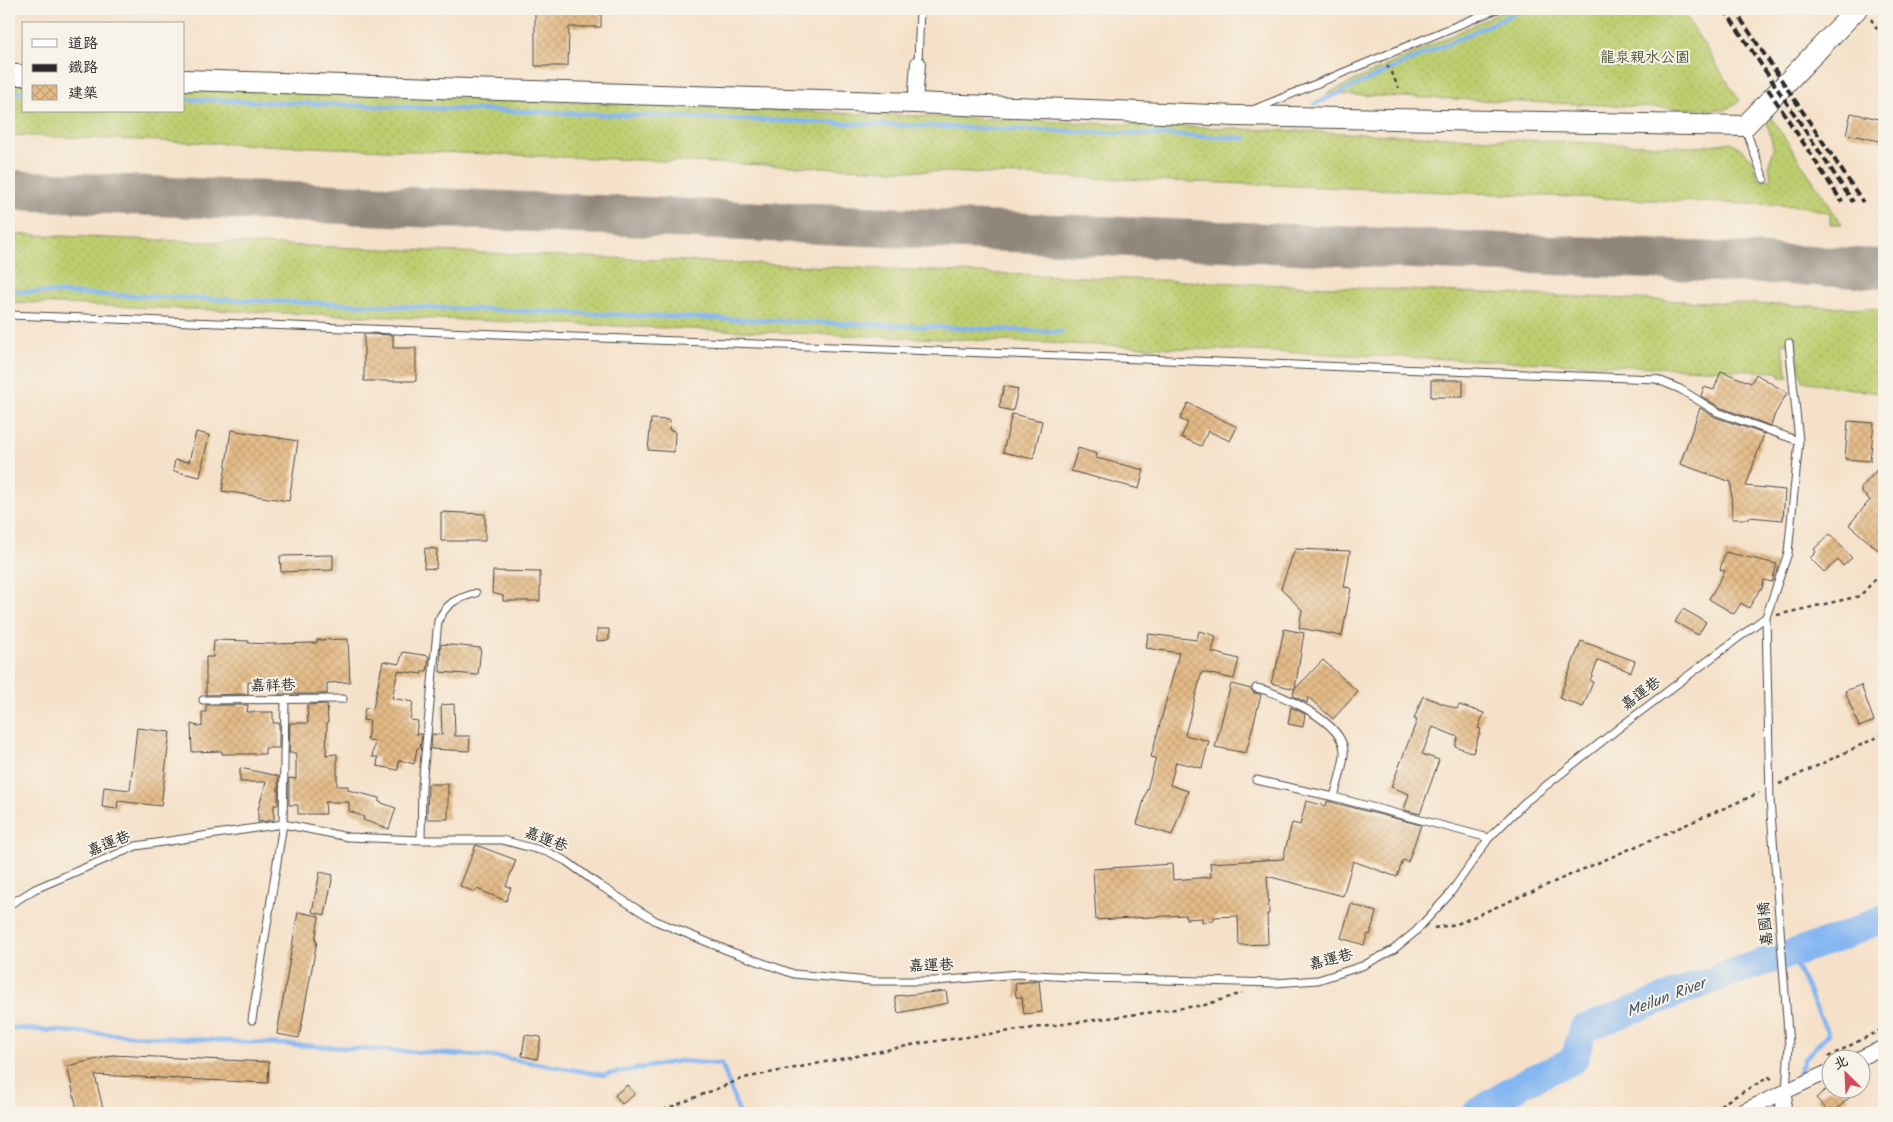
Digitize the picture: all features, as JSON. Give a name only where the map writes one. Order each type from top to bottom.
[{"type":"street","points":[[185,80],[1237,116],[1745,126],[1864,13]]},
{"type":"street","points":[[915,104],[918,63]]},
{"type":"street","points":[[9,75],[22,75]]},
{"type":"street","points":[[1870,1054],[1884,1047]]},
{"type":"street","points":[[1739,1113],[1820,1076]]},
{"type":"street","points":[[1782,1113],[1786,1091]]},
{"type":"lane","points":[[918,63],[920,9]]},
{"type":"lane","points":[[1237,116],[1497,9]]},
{"type":"lane","points":[[1745,126],[1764,179]]},
{"type":"lane","points":[[9,315],[1656,379],[1680,389],[1717,412],[1799,441]]},
{"type":"lane","points":[[1766,617],[1788,553],[1799,441],[1789,343]]},
{"type":"lane","points":[[421,840],[422,786],[438,621],[444,607],[476,593]]},
{"type":"lane","name":"嘉國橋","points":[[1766,617],[1769,788],[1789,1045],[1786,1091]]},
{"type":"lane","name":"嘉運巷","points":[[9,905],[35,889],[136,846],[283,824],[348,837],[421,840],[502,840],[547,852],[566,861],[599,885],[656,921],[729,951],[794,974],[870,981],[936,981],[1019,974],[1089,978],[1275,983],[1318,980],[1362,966],[1393,950],[1415,932],[1449,895],[1489,838],[1524,803],[1624,724],[1766,617]]},
{"type":"lane","points":[[1256,688],[1299,704],[1325,721],[1341,739],[1344,751],[1334,797]]},
{"type":"lane","points":[[252,1020],[283,824],[285,699]]},
{"type":"lane","name":"嘉祥巷","points":[[203,700],[344,699]]},
{"type":"lane","points":[[1256,780],[1334,797],[1489,838]]},
{"type":"path","points":[[1864,13],[1884,41]]},
{"type":"path","points":[[1383,56],[1399,88]]},
{"type":"path","points":[[1766,617],[1860,596],[1884,570]]},
{"type":"path","points":[[1415,932],[1457,924],[1769,788],[1884,734]]},
{"type":"path","points":[[656,1113],[744,1078],[922,1043],[1205,1006],[1248,992]]},
{"type":"green space","name":"龍泉親水公園","points":[[1508,9],[1681,9],[1740,101],[1725,110],[1326,94]]},
{"type":"green space","points":[[9,82],[22,82],[22,112],[185,112],[185,87],[1698,147],[1731,142],[1742,149],[1752,161],[1757,179],[1771,179],[1769,164],[1774,149],[1765,116],[1768,113],[1842,224],[1830,224],[1830,213],[1801,206],[9,135]]},
{"type":"green space","points":[[9,234],[1884,309],[1884,394],[1802,381],[1796,344],[1782,343],[1788,377],[1780,377],[1779,372],[9,302]]},
{"type":"building","points":[[535,9],[601,9],[601,27],[569,27],[568,66],[535,66]]},
{"type":"building","points":[[1851,113],[1884,120],[1884,142],[1846,134]]},
{"type":"building","points":[[364,334],[393,335],[393,348],[416,348],[416,381],[364,381]]},
{"type":"building","points":[[1721,371],[1751,383],[1756,374],[1787,393],[1775,414],[1771,426],[1719,407],[1701,396],[1704,387],[1714,390]]},
{"type":"building","points":[[1431,380],[1463,380],[1463,397],[1431,397]]},
{"type":"building","points":[[1004,386],[1018,389],[1013,411],[999,408]]},
{"type":"building","points":[[1188,403],[1237,427],[1230,441],[1208,431],[1201,446],[1181,437],[1188,423],[1180,419]]},
{"type":"building","points":[[1700,408],[1715,417],[1764,434],[1746,486],[1785,490],[1783,520],[1749,517],[1749,519],[1732,519],[1731,482],[1680,464]]},
{"type":"building","points":[[1012,414],[1042,421],[1033,459],[1003,452]]},
{"type":"building","points":[[651,419],[670,420],[669,430],[675,431],[674,452],[648,450]]},
{"type":"building","points":[[1848,421],[1874,423],[1870,461],[1845,459]]},
{"type":"building","points":[[231,430],[298,441],[289,501],[222,491]]},
{"type":"building","points":[[196,432],[209,435],[200,477],[173,471],[175,460],[189,462]]},
{"type":"building","points":[[1078,448],[1097,454],[1096,458],[1144,470],[1139,489],[1071,471]]},
{"type":"building","points":[[1884,462],[1884,555],[1849,525],[1870,500],[1861,492],[1861,488]]},
{"type":"building","points":[[441,512],[485,514],[485,541],[441,541]]},
{"type":"building","points":[[1830,534],[1852,558],[1843,566],[1838,560],[1824,572],[1810,558],[1816,552],[1814,549]]},
{"type":"building","points":[[425,548],[437,549],[436,569],[424,568]]},
{"type":"building","points":[[1295,549],[1350,551],[1344,587],[1351,588],[1342,636],[1299,628],[1302,610],[1281,588]]},
{"type":"building","points":[[1725,552],[1777,564],[1772,582],[1764,580],[1762,589],[1760,589],[1749,608],[1741,603],[1734,614],[1709,599],[1725,571],[1720,570]]},
{"type":"building","points":[[333,555],[333,570],[281,572],[280,556]]},
{"type":"building","points":[[493,571],[540,572],[540,601],[503,601],[503,596],[492,593]]},
{"type":"building","points":[[1683,609],[1706,622],[1698,635],[1675,622]]},
{"type":"building","points":[[597,629],[609,629],[609,640],[597,641]]},
{"type":"building","points":[[1284,629],[1304,633],[1295,689],[1271,683],[1276,669]]},
{"type":"building","points":[[1199,631],[1216,636],[1212,652],[1239,659],[1234,679],[1202,672],[1185,735],[1209,741],[1202,768],[1176,762],[1170,785],[1188,791],[1172,835],[1137,824],[1156,758],[1151,757],[1179,653],[1146,648],[1148,634],[1197,640]]},
{"type":"building","points":[[348,639],[350,682],[327,683],[327,694],[278,694],[278,683],[248,682],[248,694],[206,695],[206,657],[213,657],[214,640],[249,641],[248,643],[269,644],[317,643],[317,640]]},
{"type":"building","points":[[1581,641],[1635,661],[1631,672],[1598,660],[1590,681],[1593,682],[1583,707],[1559,698]]},
{"type":"building","points":[[441,644],[481,648],[478,675],[440,672]]},
{"type":"building","points":[[403,652],[429,656],[427,671],[422,671],[422,674],[398,671],[392,698],[413,702],[410,720],[418,721],[416,734],[422,734],[420,748],[417,748],[414,764],[399,760],[398,770],[377,766],[378,757],[372,757],[375,741],[367,740],[370,721],[363,720],[365,708],[373,709],[383,661],[399,664]]},
{"type":"building","points":[[1323,660],[1358,692],[1333,719],[1308,697],[1307,703],[1293,696],[1294,690]]},
{"type":"building","points":[[1231,684],[1251,689],[1253,692],[1261,695],[1246,753],[1215,747]]},
{"type":"building","points":[[1861,685],[1874,721],[1859,727],[1845,691]]},
{"type":"building","points":[[1423,696],[1457,709],[1459,705],[1484,713],[1478,728],[1481,729],[1473,753],[1455,746],[1458,737],[1433,727],[1422,754],[1439,760],[1420,814],[1404,810],[1409,794],[1391,787],[1417,720],[1414,719]]},
{"type":"building","points":[[327,704],[326,755],[337,754],[337,786],[348,786],[348,790],[379,798],[379,802],[396,808],[389,829],[363,820],[364,817],[349,811],[349,802],[325,802],[326,814],[298,814],[298,805],[289,805],[289,778],[296,779],[296,753],[289,753],[290,723],[308,723],[307,705]]},
{"type":"building","points":[[454,704],[455,736],[470,736],[469,751],[431,749],[432,734],[442,735],[441,705]]},
{"type":"building","points":[[206,705],[248,705],[247,712],[273,712],[273,723],[279,723],[279,748],[265,748],[265,754],[222,754],[222,751],[192,752],[191,724],[202,727],[202,712],[206,712]]},
{"type":"building","points":[[1291,707],[1305,714],[1303,727],[1288,724]]},
{"type":"building","points":[[137,728],[170,732],[161,806],[118,801],[117,809],[102,807],[104,787],[130,790]]},
{"type":"building","points":[[240,768],[278,776],[278,805],[274,805],[274,820],[258,822],[258,810],[266,782],[240,782]]},
{"type":"building","points":[[428,784],[448,784],[448,819],[427,819]]},
{"type":"building","points":[[1306,801],[1326,806],[1327,801],[1421,825],[1408,862],[1403,860],[1397,877],[1353,861],[1343,896],[1267,876],[1268,944],[1239,945],[1238,916],[1214,917],[1214,921],[1202,922],[1202,918],[1186,919],[1186,915],[1096,920],[1093,869],[1172,864],[1173,880],[1211,877],[1210,863],[1283,859],[1292,823],[1300,825]]},
{"type":"building","points":[[476,845],[516,860],[506,886],[511,888],[506,901],[477,889],[475,892],[460,886]]},
{"type":"building","points":[[320,872],[333,875],[325,915],[312,912]]},
{"type":"building","points":[[1351,904],[1376,912],[1370,935],[1368,934],[1364,945],[1341,938]]},
{"type":"building","points":[[298,912],[319,916],[315,941],[317,941],[299,1038],[277,1034]]},
{"type":"building","points":[[1039,981],[1042,1012],[1024,1014],[1022,997],[1016,997],[1015,983]]},
{"type":"building","points":[[946,991],[948,1003],[898,1013],[895,996]]},
{"type":"building","points":[[525,1035],[541,1037],[537,1059],[522,1056]]},
{"type":"building","points":[[111,1055],[269,1062],[268,1083],[95,1075],[104,1113],[78,1113],[67,1066]]},
{"type":"building","points":[[627,1085],[635,1094],[622,1104],[615,1095]]},
{"type":"building","points":[[1820,1094],[1820,1100],[1847,1100],[1830,1113],[1816,1098]]},
{"type":"waterway","points":[[1315,104],[1524,9]]},
{"type":"waterway","points":[[9,92],[22,93]]},
{"type":"waterway","points":[[185,99],[1247,138]]},
{"type":"waterway","points":[[9,291],[1062,332]]},
{"type":"waterway","name":"Meilun River","points":[[1476,1113],[1523,1083],[1574,1060],[1583,1029],[1736,971],[1836,939],[1884,918]]},
{"type":"waterway","points":[[1792,955],[1828,1034],[1804,1059],[1799,1075]]},
{"type":"waterway","points":[[9,1028],[500,1057],[603,1075],[680,1061],[722,1064],[739,1113]]},
{"type":"taxiway","points":[[9,190],[1884,269]]},
{"type":"railway","points":[[1724,9],[1853,202]]},
{"type":"railway","points":[[1734,9],[1863,202]]},
{"type":"railway","points":[[1768,89],[1842,202]]}]
